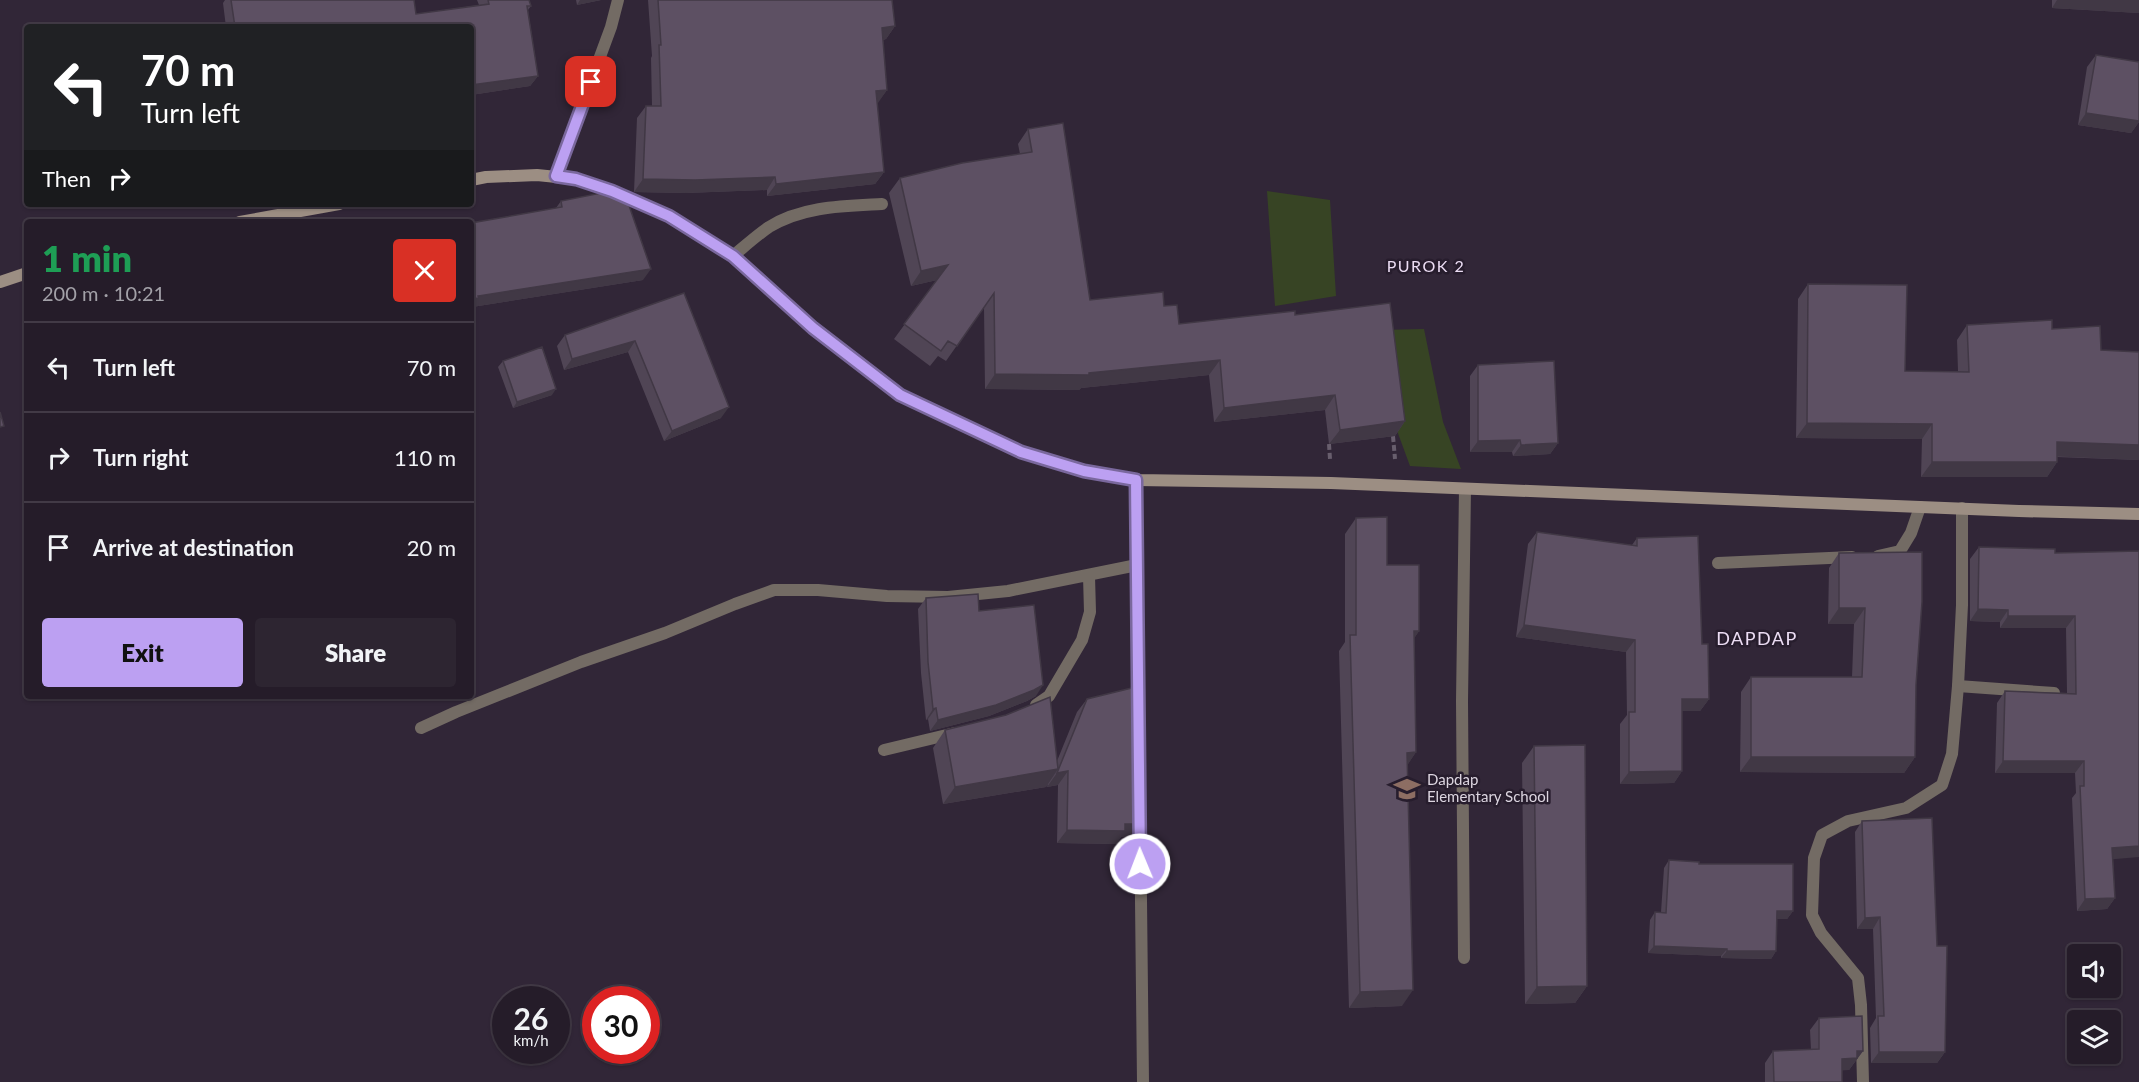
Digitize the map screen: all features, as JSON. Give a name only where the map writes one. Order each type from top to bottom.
[{"type":"street","points":[[556,176],[611,27],[618,0]]},
{"type":"street","points":[[474,180],[527,175],[576,179],[612,191],[669,216],[733,256],[813,328],[900,395],[1021,452],[1084,471],[1136,480],[1330,483],[2139,514]]},
{"type":"street","points":[[733,256],[769,228],[788,217],[816,209],[882,204]]},
{"type":"street","points":[[256,219],[322,207]]},
{"type":"street","points":[[0,282],[24,274]]},
{"type":"street","points":[[1136,480],[1139,719]]},
{"type":"street","points":[[1464,958],[1462,701],[1466,489]]},
{"type":"street","points":[[1718,563],[1883,555],[1900,551],[1911,533],[1920,507]]},
{"type":"street","points":[[1863,1082],[1858,978],[1821,933],[1812,915],[1814,858],[1822,835],[1848,821],[1906,808],[1942,785],[1952,754],[1958,686],[1962,605],[1962,508]]},
{"type":"street","points":[[421,728],[581,662],[665,633],[735,603],[774,590],[948,597],[1008,591],[1137,565]]},
{"type":"street","points":[[1023,711],[1033,708],[1049,696],[1082,640],[1090,612],[1089,576]]},
{"type":"street","points":[[1958,686],[2054,693]]},
{"type":"street","points":[[885,750],[963,731]]},
{"type":"street","points":[[1140,802],[1143,1082]]},
{"type":"green space","points":[[1267,191],[1330,200],[1336,296],[1275,306]]},
{"type":"green space","points":[[1424,329],[1443,422],[1461,469],[1410,466],[1392,417],[1381,330]]},
{"type":"building","points":[[231,0],[414,0],[416,14],[489,4],[488,0],[529,0],[531,6],[527,6],[538,76],[474,85],[474,24],[235,24]]},
{"type":"building","points":[[658,0],[892,0],[895,26],[882,28],[887,90],[876,91],[884,172],[776,184],[775,177],[643,179],[646,106],[661,106]]},
{"type":"building","points":[[2096,55],[2139,62],[2139,121],[2086,113]]},
{"type":"building","points":[[1063,123],[1090,300],[1163,292],[1164,306],[1177,305],[1179,324],[1295,311],[1295,315],[1390,303],[1405,421],[1340,430],[1335,395],[1224,408],[1220,360],[1089,373],[1089,375],[995,374],[994,293],[957,346],[948,341],[941,351],[904,324],[948,265],[921,271],[900,178],[962,163],[1032,152],[1028,129]]},
{"type":"building","points":[[621,189],[624,191],[651,269],[478,296],[479,298],[474,299],[474,222],[562,207],[561,201]]},
{"type":"building","points":[[1808,284],[1907,285],[1905,371],[1969,372],[1967,325],[2052,320],[2052,329],[2100,326],[2101,350],[2139,352],[2139,445],[2057,442],[2057,462],[1932,462],[1932,424],[1807,423]]},
{"type":"building","points":[[684,293],[729,407],[672,431],[635,341],[572,359],[565,335]]},
{"type":"building","points":[[542,347],[556,389],[517,402],[503,361]]},
{"type":"building","points":[[1554,361],[1558,443],[1521,445],[1520,440],[1478,441],[1478,365]]},
{"type":"building","points":[[0,412],[4,426],[0,427]]},
{"type":"building","points":[[1387,517],[1387,565],[1419,565],[1419,631],[1414,631],[1416,752],[1407,753],[1413,990],[1360,992],[1350,635],[1356,635],[1356,518]]},
{"type":"building","points":[[1537,532],[1637,546],[1637,538],[1698,536],[1702,644],[1708,644],[1709,699],[1682,699],[1682,771],[1629,772],[1629,712],[1635,712],[1635,640],[1524,625]]},
{"type":"building","points":[[1979,547],[2055,549],[2055,553],[2139,551],[2139,846],[2112,848],[2115,898],[2085,899],[2080,786],[2084,786],[2084,761],[2003,761],[2005,691],[2076,694],[2075,616],[2008,616],[2008,610],[1978,609]]},
{"type":"building","points":[[1922,552],[1915,757],[1751,757],[1751,677],[1862,677],[1865,608],[1839,608],[1839,553]]},
{"type":"building","points":[[978,594],[979,611],[1034,605],[1043,685],[996,705],[938,720],[936,708],[933,709],[928,662],[926,598]]},
{"type":"building","points":[[1140,686],[1141,824],[1125,824],[1125,831],[1067,830],[1068,771],[1057,773],[1087,699]]},
{"type":"building","points":[[1050,697],[1058,769],[955,787],[945,730],[1006,715]]},
{"type":"building","points":[[1585,745],[1587,986],[1537,987],[1534,746]]},
{"type":"building","points":[[1932,818],[1937,946],[1947,946],[1945,1052],[1879,1052],[1878,1016],[1884,1016],[1880,917],[1865,918],[1862,821]]},
{"type":"building","points":[[1669,860],[1699,862],[1699,864],[1793,864],[1793,911],[1777,911],[1776,951],[1727,951],[1727,949],[1654,946],[1655,912],[1666,913]]},
{"type":"building","points":[[1862,1016],[1863,1051],[1857,1051],[1857,1058],[1842,1059],[1842,1082],[1774,1082],[1773,1051],[1819,1049],[1819,1018]]},
{"type":"place","name":"Dapdap Elementary School","points":[[1407,789]]},
{"type":"district","name":"PUROK 2","points":[[1426,266]]},
{"type":"district","name":"DAPDAP","points":[[1757,639]]},
{"type":"route","points":[[591,82],[556,176],[576,179],[612,191],[669,216],[733,256],[813,328],[900,395],[1021,452],[1084,471],[1136,480],[1140,864]]}]
